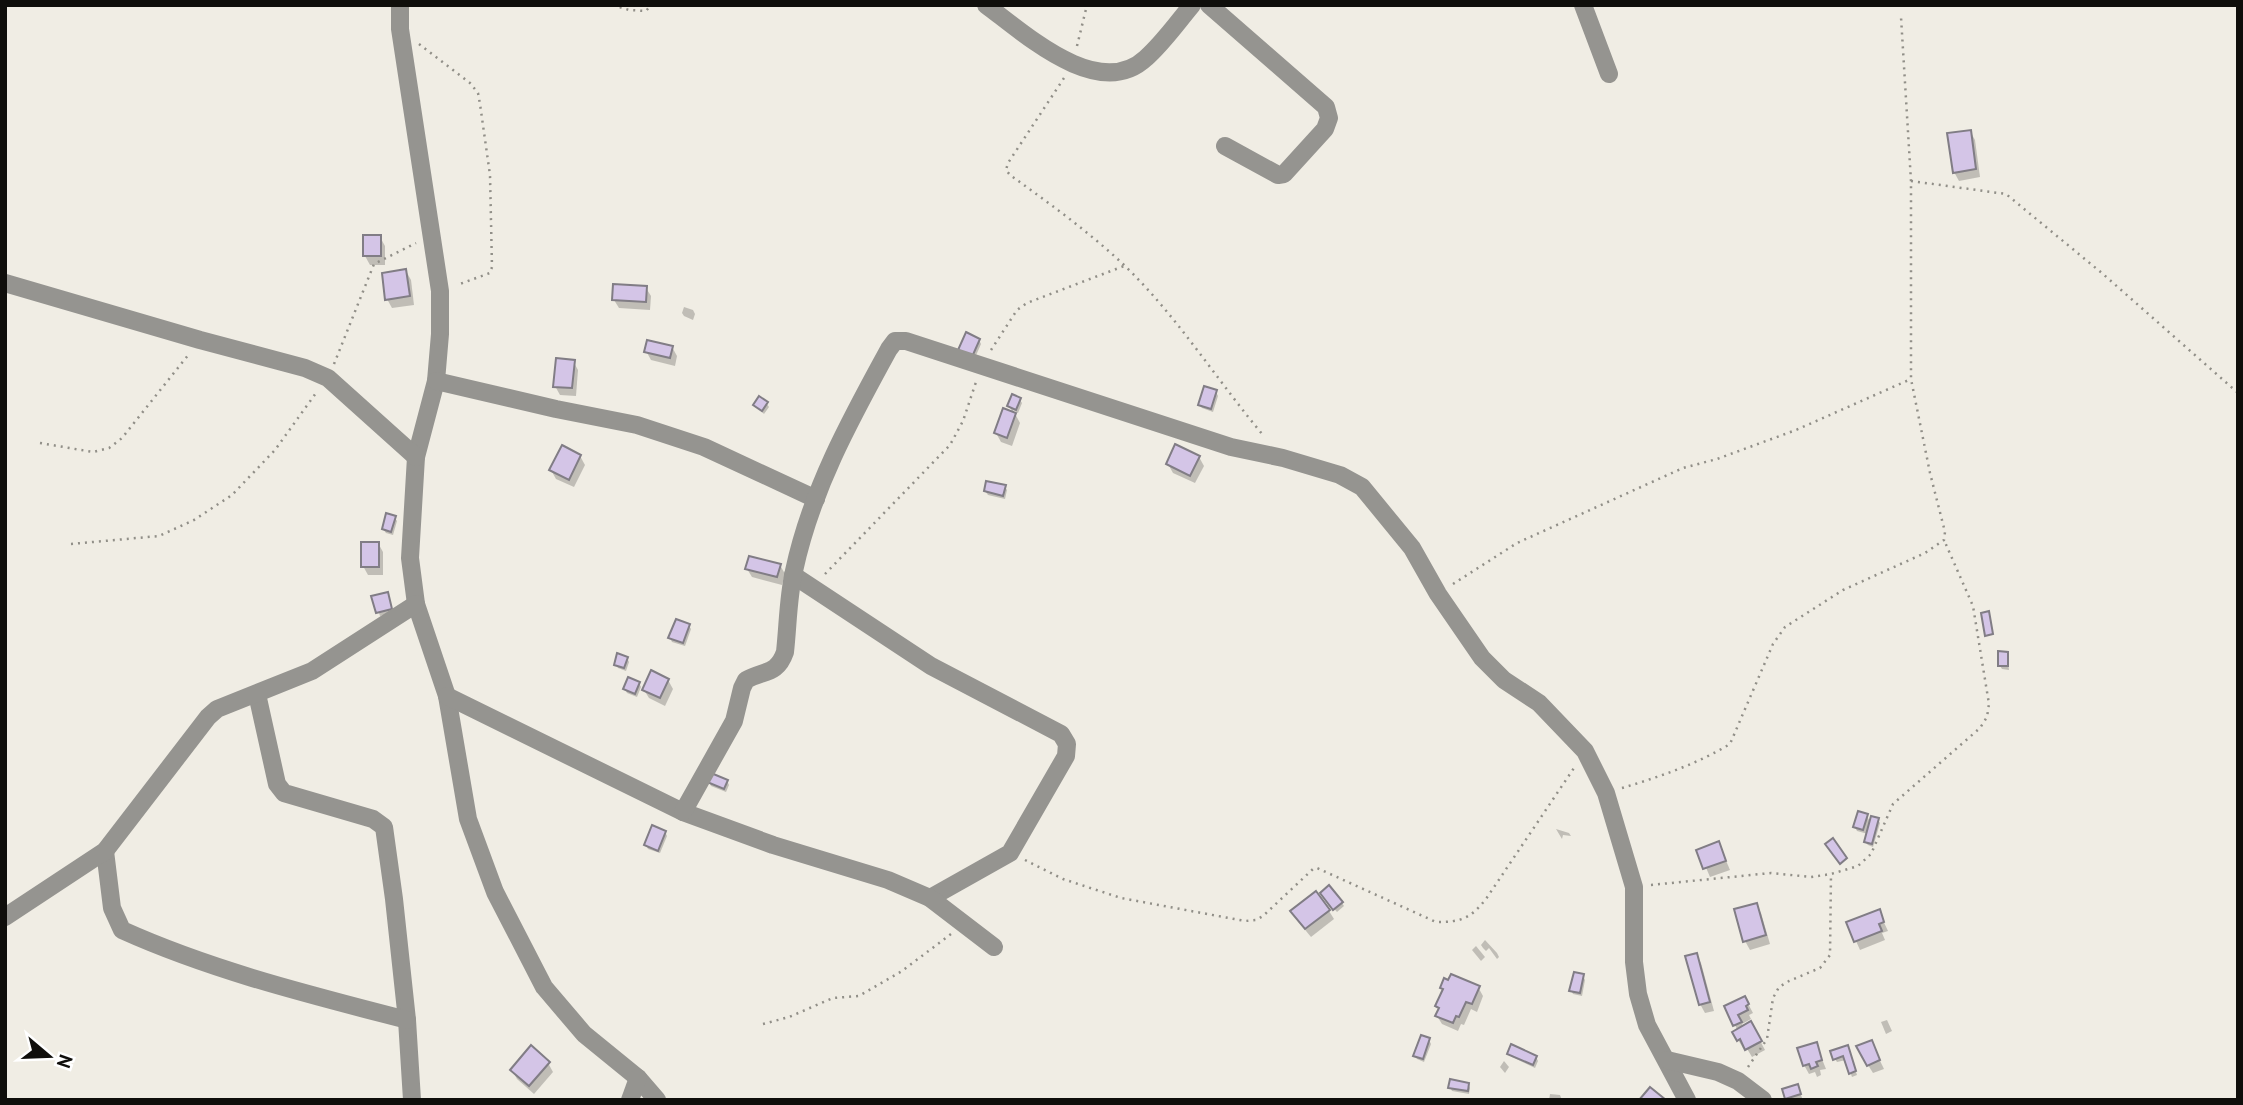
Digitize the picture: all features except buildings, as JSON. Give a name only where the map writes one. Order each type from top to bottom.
[{"type":"street","points":[[400,5],[401,29],[440,291],[436,381],[416,457],[410,558],[416,604],[447,696],[468,819],[495,892],[544,987],[584,1034],[638,1079],[657,1100]]},
{"type":"street","points":[[986,5],[1033,40],[1073,64],[1099,72],[1120,73],[1145,60],[1192,5]]},
{"type":"street","points":[[1209,5],[1326,107],[1329,118],[1325,129],[1284,174],[1278,175],[1225,146]]},
{"type":"street","points":[[1583,5],[1609,74]]},
{"type":"street","points":[[5,283],[305,368],[328,378],[416,457]]},
{"type":"street","points":[[683,812],[734,721],[746,680],[775,669],[782,661],[793,575],[816,499],[840,439],[888,349],[895,341],[906,341],[1231,447],[1283,458],[1340,475],[1362,486],[1412,548],[1438,594],[1492,669],[1539,703],[1585,751],[1606,793],[1634,887],[1634,962],[1637,994],[1647,1026],[1687,1100]]},
{"type":"street","points":[[436,381],[637,425],[704,447],[816,499]]},
{"type":"street","points":[[793,575],[931,666],[1061,734],[1067,744],[1066,756],[1010,853],[930,898]]},
{"type":"street","points":[[5,917],[106,851],[208,717],[227,704],[312,671],[416,604]]},
{"type":"street","points":[[257,694],[277,784],[284,793],[373,819],[384,827],[407,1020],[412,1100]]},
{"type":"street","points":[[447,696],[683,812],[773,845],[888,880],[930,898],[995,947]]},
{"type":"street","points":[[106,851],[112,908],[122,930],[152,944],[273,985],[407,1020]]},
{"type":"street","points":[[1667,1060],[1718,1072],[1738,1081],[1763,1100]]},
{"type":"street","points":[[630,1100],[638,1079]]},
{"type":"path","points":[[613,5],[642,12],[651,5]]},
{"type":"path","points":[[1087,5],[1073,64],[1006,170],[1124,266],[1184,333],[1230,396],[1283,458]]},
{"type":"path","points":[[1634,887],[1771,873],[1811,877],[1858,866],[1871,854],[1893,804],[1980,728],[1987,717],[1989,704],[1973,606],[1944,540],[1945,532],[1912,379],[1911,181],[1901,17]]},
{"type":"path","points":[[401,29],[470,83],[478,93],[480,104],[490,175],[492,268],[486,276],[440,291]]},
{"type":"path","points":[[1911,181],[2006,194],[2103,274],[2238,393]]},
{"type":"path","points":[[71,544],[159,536],[194,520],[232,495],[275,450],[328,378],[374,264],[433,236]]},
{"type":"path","points":[[811,588],[950,445],[963,421],[981,367],[1017,310],[1027,303],[1124,266]]},
{"type":"path","points":[[40,443],[93,452],[109,448],[122,438],[200,340]]},
{"type":"path","points":[[1438,594],[1528,537],[1683,468],[1796,430],[1912,379]]},
{"type":"path","points":[[1606,793],[1656,778],[1730,744],[1773,643],[1785,627],[1843,590],[1925,553],[1944,540]]},
{"type":"path","points":[[1010,853],[1062,878],[1121,898],[1245,921],[1263,916],[1317,868],[1436,922],[1456,922],[1474,914],[1585,751]]},
{"type":"path","points":[[1738,1081],[1767,1040],[1773,998],[1779,987],[1820,968],[1830,955],[1831,874]]},
{"type":"path","points":[[763,1024],[789,1017],[833,998],[859,996],[902,971],[964,924]]}]
